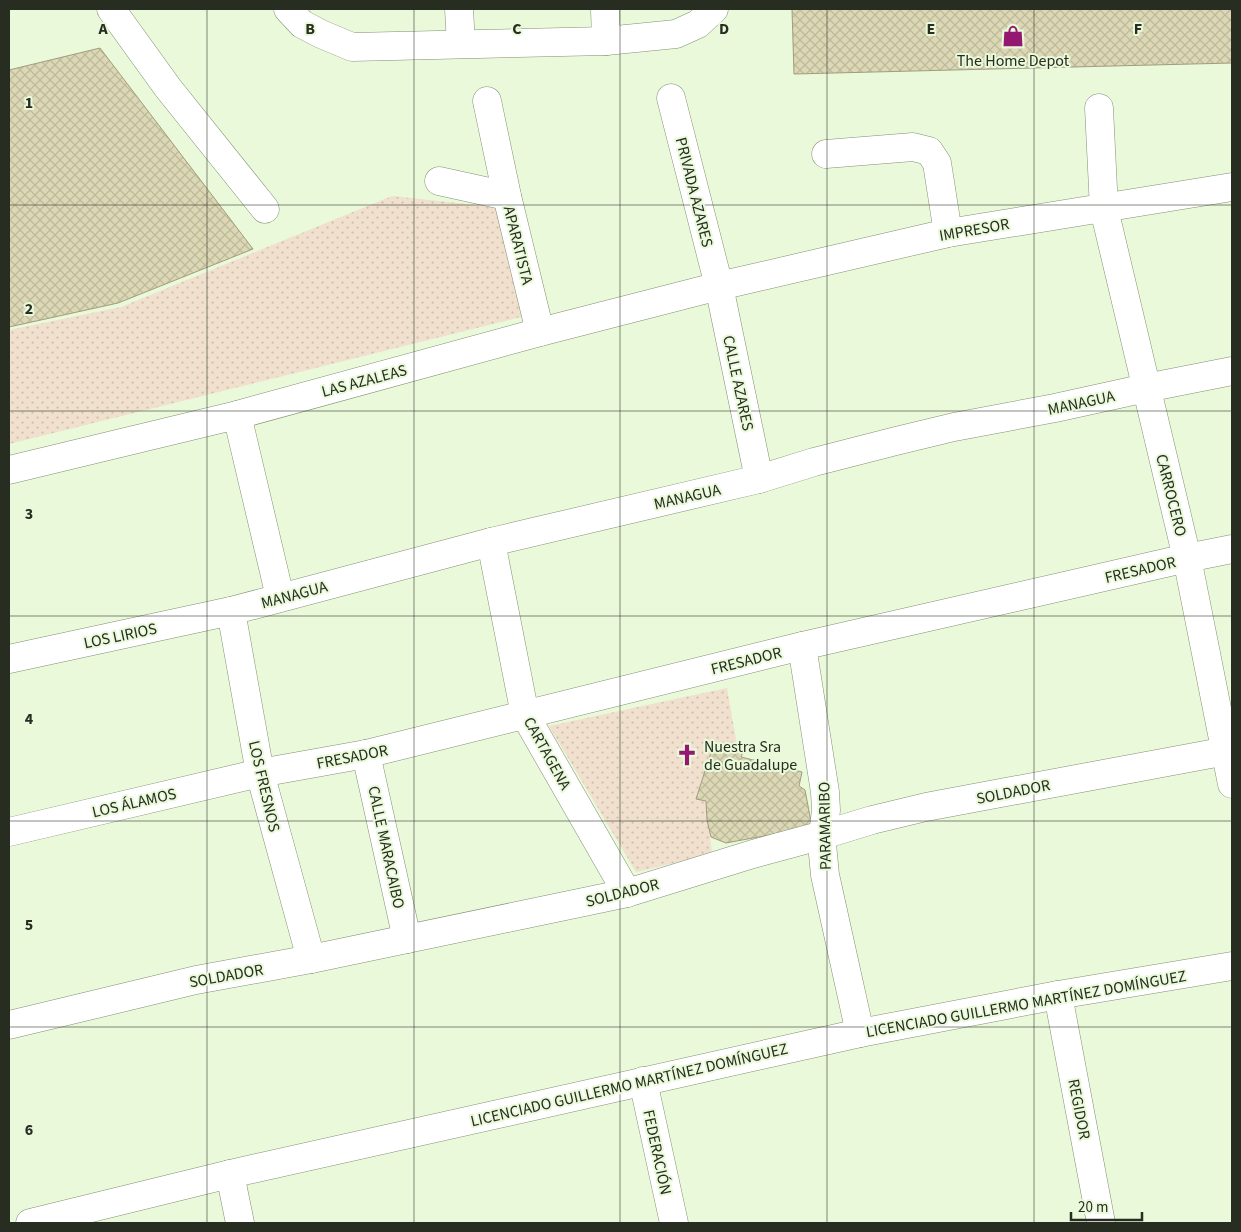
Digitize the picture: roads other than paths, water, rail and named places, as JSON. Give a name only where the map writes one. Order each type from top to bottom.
[{"type":"street","points":[[288,9],[302,24],[352,47],[606,41],[676,34],[698,24],[714,9]]},
{"type":"street","points":[[460,9],[461,44]]},
{"type":"street","points":[[605,9],[606,41]]},
{"type":"street","points":[[114,10],[168,88],[264,209]]},
{"type":"street","name":"PRIVADA AZARES","points":[[671,98],[719,286]]},
{"type":"street","points":[[487,101],[507,196]]},
{"type":"street","name":"CARROCERO","points":[[1100,108],[1104,208],[1187,558],[1229,750],[1232,784]]},
{"type":"street","points":[[826,154],[913,147],[929,152],[937,163],[948,233]]},
{"type":"street","name":"APARATISTA","points":[[439,181],[507,196],[540,332]]},
{"type":"street","name":"IMPRESOR","points":[[719,286],[948,233],[1232,187]]},
{"type":"street","name":"LAS AZALEAS","points":[[9,470],[237,415],[540,332],[719,286]]},
{"type":"street","name":"CALLE AZARES","points":[[719,286],[759,479]]},
{"type":"street","name":"MANAGUA","points":[[231,611],[491,542],[759,479],[896,440],[1232,371]]},
{"type":"street","points":[[237,415],[280,597]]},
{"type":"street","name":"CARTAGENA","points":[[491,542],[525,715],[627,893]]},
{"type":"street","name":"FRESADOR","points":[[260,773],[366,754],[802,646],[1232,549]]},
{"type":"street","name":"LOS LIRIOS","points":[[9,659],[231,611]]},
{"type":"street","name":"LOS FRESNOS","points":[[231,611],[260,773],[311,960]]},
{"type":"street","name":"PARAMARIBO","points":[[802,646],[826,792],[822,844],[825,875],[860,1033]]},
{"type":"street","name":"SOLDADOR","points":[[9,1025],[196,980],[311,960],[627,893],[753,854],[872,820],[926,807],[1229,750]]},
{"type":"street","name":"CALLE MARACAIBO","points":[[366,754],[407,939]]},
{"type":"street","name":"LOS ÁLAMOS","points":[[9,832],[260,773]]},
{"type":"street","name":"LICENCIADO GUILLERMO MARTÍNEZ DOMÍNGUEZ","points":[[30,1223],[230,1174],[860,1033],[1232,966]]},
{"type":"street","name":"REGIDOR","points":[[1058,996],[1096,1222]]},
{"type":"street","name":"FEDERACIÓN","points":[[643,1081],[674,1223]]},
{"type":"street","points":[[230,1174],[240,1223]]},
{"type":"place","name":"The Home Depot","points":[[1013,36]]},
{"type":"place","name":"Nuestra Sra de Guadalupe","points":[[687,755]]}]
